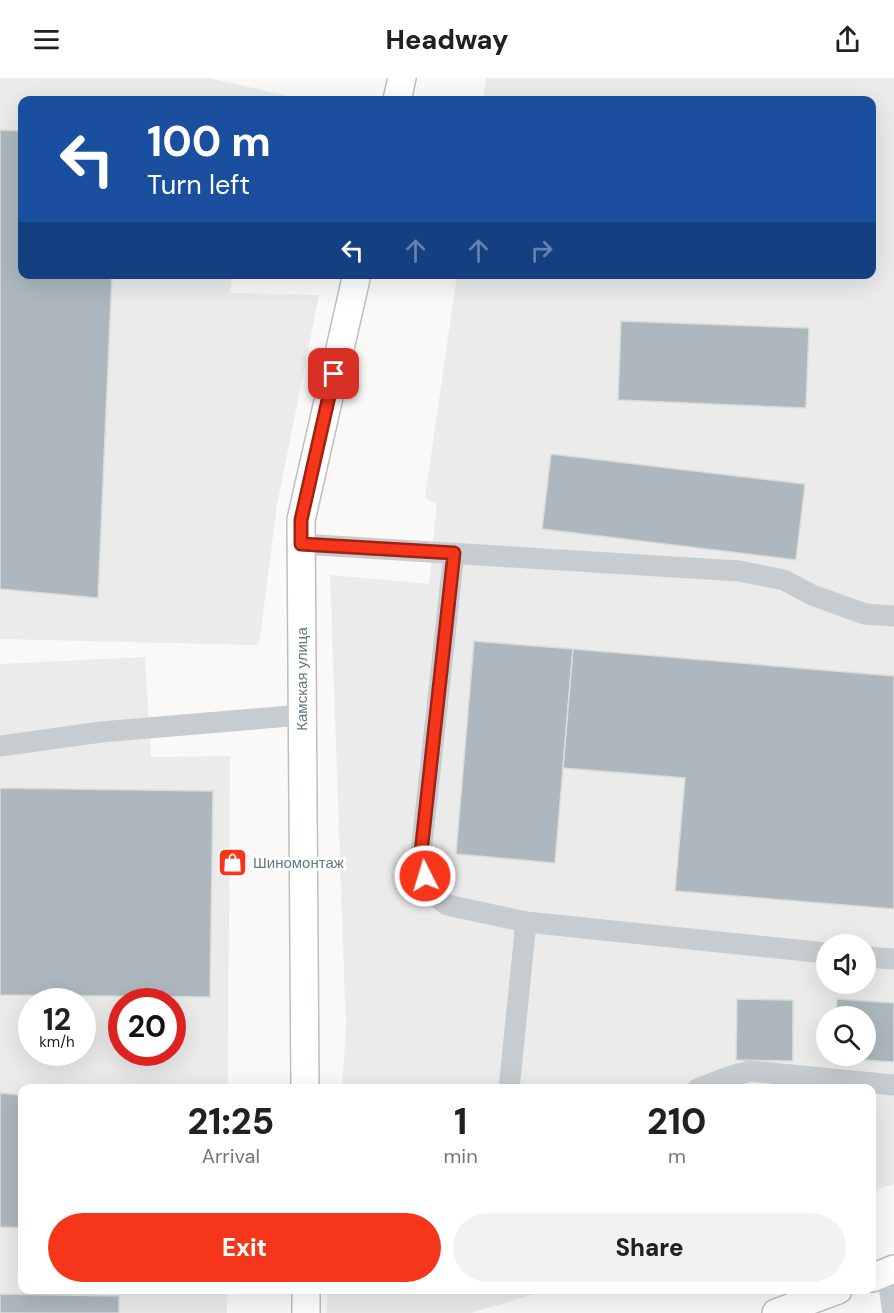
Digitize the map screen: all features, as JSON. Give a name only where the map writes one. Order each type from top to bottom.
[{"type":"main road","points":[[398,96],[402,78]]},
{"type":"main road","name":"Камская улица","points":[[305,1084],[301,520],[356,279]]},
{"type":"main road","points":[[306,1294],[306,1313]]},
{"type":"main road","points":[[776,1313],[827,1294]]},
{"type":"street","points":[[301,544],[739,571],[784,580],[812,595],[865,614],[894,616]]},
{"type":"street","points":[[454,553],[421,853],[425,876],[434,896],[447,905],[526,922],[816,951]]},
{"type":"street","points":[[0,746],[102,732],[302,715]]},
{"type":"street","points":[[510,1084],[526,922]]},
{"type":"street","points":[[876,958],[894,959]]},
{"type":"street","points":[[710,1084],[750,1071],[894,1085]]},
{"type":"street","points":[[884,1273],[893,1313]]},
{"type":"shaded area","points":[[0,78],[208,78],[285,95],[18,96],[18,279],[232,279],[230,293],[319,295],[277,505],[259,645],[0,639]]},
{"type":"shaded area","points":[[486,78],[894,78],[894,1184],[876,1190],[876,1084],[342,1084],[346,1029],[330,575],[429,584],[437,503],[425,498],[456,279],[876,279],[876,96],[484,96]]},
{"type":"shaded area","points":[[145,657],[151,757],[230,756],[228,1084],[18,1084],[18,1294],[227,1294],[227,1313],[0,1313],[0,664]]},
{"type":"shaded area","points":[[328,1294],[534,1294],[471,1313],[326,1313]]},
{"type":"building","points":[[0,130],[18,131],[18,279],[112,279],[98,598],[0,589]]},
{"type":"building","points":[[621,321],[809,328],[806,408],[618,400]]},
{"type":"building","points":[[551,454],[805,484],[796,560],[542,529]]},
{"type":"building","points":[[474,641],[573,649],[555,863],[456,854]]},
{"type":"building","points":[[573,649],[894,676],[894,909],[675,891],[685,778],[563,768]]},
{"type":"building","points":[[0,788],[213,791],[210,997],[186,997],[186,988],[108,988],[108,996],[96,996],[96,988],[18,988],[18,995],[0,995]]},
{"type":"building","points":[[737,999],[793,1000],[793,1061],[736,1060]]},
{"type":"building","points":[[837,999],[894,1003],[894,1062],[876,1061],[876,1006],[837,1006]]},
{"type":"building","points":[[0,1093],[18,1095],[18,1228],[0,1227]]},
{"type":"building","points":[[0,1294],[119,1296],[119,1313],[0,1313]]},
{"type":"place","name":"Шиномонтаж","points":[[232,863]]},
{"type":"route","points":[[334,374],[301,520],[301,544],[454,553],[421,853],[425,876]]}]
